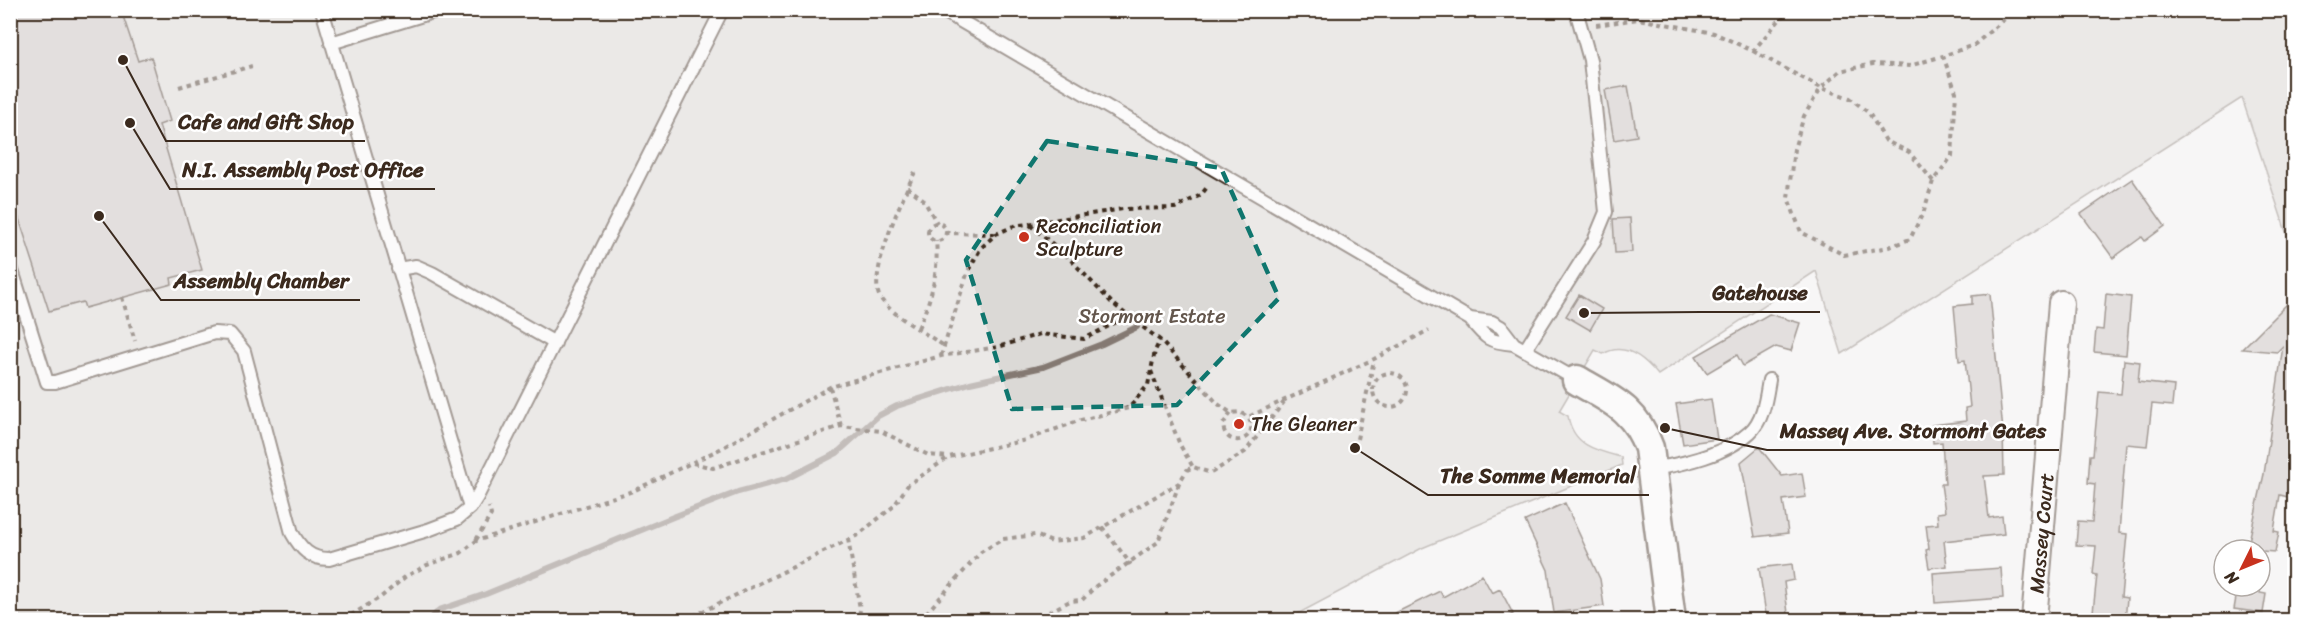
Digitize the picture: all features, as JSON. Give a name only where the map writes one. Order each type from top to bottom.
[{"type":"street","name":"Massey Court","points":[[2034,621],[2061,303]]},
{"type":"street","points":[[1577,380],[1631,414],[1643,431],[1649,448],[1671,621]]},
{"type":"lane","points":[[322,10],[470,508]]},
{"type":"lane","points":[[331,43],[439,10]]},
{"type":"lane","points":[[10,264],[47,382],[55,382],[214,333],[230,334],[244,351],[292,533],[302,549],[311,556],[329,559],[428,530],[457,519],[470,508],[722,10]]},
{"type":"lane","points":[[942,10],[1470,319],[1485,337],[1494,342],[1519,347],[1577,380]]},
{"type":"lane","points":[[1519,347],[1594,241],[1606,212],[1590,60],[1576,10]]},
{"type":"lane","points":[[398,269],[416,266],[432,273],[555,342]]},
{"type":"lane","points":[[1652,469],[1687,464],[1720,450],[1751,431],[1763,410],[1769,380]]},
{"type":"path","points":[[1754,51],[1788,10]]},
{"type":"path","points":[[1943,56],[1956,92],[1952,156],[1933,182],[1924,211],[1910,239],[1889,247],[1844,255],[1801,232],[1788,198],[1792,159],[1804,116],[1821,88],[1840,71],[1873,64],[1909,66],[1974,45],[2015,10]]},
{"type":"path","points":[[1582,27],[1638,19],[1714,33],[1754,51],[1821,88],[1850,98],[1869,113],[1886,141],[1909,152],[1933,182]]},
{"type":"path","points":[[179,87],[252,66]]},
{"type":"path","points":[[915,172],[892,221],[877,280],[879,297],[888,307],[944,346]]},
{"type":"path","points":[[941,356],[968,271],[981,248],[999,233],[1014,226],[1124,209],[1175,208],[1201,195],[1208,186]]},
{"type":"path","points":[[907,187],[923,199],[937,223],[944,227],[943,238],[936,240],[930,238],[928,232],[930,226],[937,223]]},
{"type":"path","points":[[1029,225],[1067,256],[1111,302],[1161,340],[1218,404],[1231,413],[1240,412],[1248,417],[1252,425],[1249,434],[1241,440],[1232,440],[1224,433],[1222,424],[1231,413]]},
{"type":"path","points":[[945,233],[986,235],[999,233]]},
{"type":"path","points":[[918,328],[935,282],[938,253],[936,240]]},
{"type":"path","points":[[122,297],[140,356]]},
{"type":"path","points":[[343,621],[381,597],[405,577],[427,565],[461,553],[476,541],[633,490],[720,449],[830,387],[941,356],[998,347],[1040,334],[1084,339],[1128,316]]},
{"type":"path","points":[[1248,417],[1374,359],[1429,330]]},
{"type":"path","points":[[691,462],[713,468],[841,426],[881,431],[928,455],[949,457],[1026,440],[1082,420],[1128,408],[1148,385],[1155,351],[1161,340]]},
{"type":"path","points":[[1357,439],[1371,387],[1374,359]]},
{"type":"path","points":[[1151,371],[1180,445],[1193,467],[1211,473],[1245,452],[1284,401]]},
{"type":"path","points":[[1392,374],[1406,384],[1406,396],[1404,401],[1395,407],[1385,406],[1376,400],[1371,387],[1381,376],[1392,374]]},
{"type":"path","points":[[830,387],[841,426]]},
{"type":"path","points":[[685,621],[858,535],[894,506],[908,484],[949,457]]},
{"type":"path","points":[[1033,621],[1070,601],[1082,600],[1096,586],[1158,542],[1179,483],[1187,470],[1193,467]]},
{"type":"path","points":[[920,621],[981,552],[1003,539],[1035,535],[1052,542],[1084,538],[1179,483]]},
{"type":"path","points":[[476,541],[491,515],[487,503]]},
{"type":"path","points":[[1102,527],[1130,563],[1126,566]]},
{"type":"path","points":[[848,539],[860,609],[859,621]]},
{"type":"highlighted area","points":[[1047,141],[1221,168],[1279,298],[1177,405],[1012,409],[966,260]]},
{"type":"green space","name":"Stormont Estate","points":[[10,11],[2294,11],[2294,236],[2288,238],[2242,98],[1842,354],[1816,271],[1658,375],[1641,358],[1627,351],[1611,351],[1603,354],[1595,350],[1559,411],[1568,416],[1575,434],[1581,441],[1595,449],[1621,457],[1622,465],[1422,548],[1286,620],[11,620]]},
{"type":"building","points":[[17,10],[121,10],[138,61],[151,57],[170,121],[159,125],[202,270],[171,278],[172,284],[85,308],[83,302],[49,311],[10,191],[10,16],[18,14]]},
{"type":"building","points":[[1628,86],[1637,136],[1614,140],[1605,90]]},
{"type":"building","points":[[2132,179],[2165,226],[2145,241],[2142,237],[2113,258],[2081,214]]},
{"type":"building","points":[[1630,218],[1632,252],[1615,253],[1613,219]]},
{"type":"building","points":[[1990,294],[2003,431],[2004,475],[1984,476],[1989,518],[2002,516],[2004,534],[1944,541],[1947,566],[1929,568],[1926,525],[1938,524],[1937,513],[1945,512],[1941,484],[1945,484],[1942,442],[1933,443],[1932,425],[1966,421],[1965,408],[1970,407],[1965,360],[1959,361],[1954,306],[1972,304],[1972,296]]},
{"type":"building","points":[[2106,294],[2131,297],[2126,355],[2094,352],[2096,329],[2103,330]]},
{"type":"building","points":[[1579,295],[1602,309],[1590,330],[1566,316]]},
{"type":"building","points":[[2295,296],[2295,404],[2290,427],[2295,428],[2295,438],[2288,477],[2291,477],[2288,497],[2280,495],[2274,531],[2279,532],[2275,552],[2272,552],[2272,538],[2250,538],[2264,474],[2283,346],[2277,352],[2242,349]]},
{"type":"building","points":[[1769,314],[1800,323],[1791,351],[1776,347],[1743,366],[1737,355],[1707,373],[1696,356]]},
{"type":"building","points":[[2124,360],[2140,362],[2138,382],[2174,386],[2172,406],[2152,404],[2147,446],[2126,444],[2119,533],[2127,534],[2121,597],[2127,598],[2125,621],[2092,621],[2097,575],[2093,574],[2096,546],[2076,545],[2078,521],[2092,522],[2095,484],[2088,483],[2099,392],[2121,394]]},
{"type":"building","points":[[1711,399],[1717,439],[1683,444],[1676,404]]},
{"type":"building","points":[[1759,447],[1782,476],[1802,473],[1806,497],[1783,500],[1788,533],[1755,537],[1741,462]]},
{"type":"building","points":[[1565,503],[1600,579],[1604,606],[1554,613],[1548,570],[1525,521]]},
{"type":"building","points":[[1792,564],[1794,580],[1784,582],[1789,621],[1767,621],[1759,568]]},
{"type":"building","points":[[2001,568],[2003,598],[1935,603],[1933,573]]},
{"type":"building","points":[[1482,575],[1492,593],[1500,589],[1513,614],[1501,621],[1379,621],[1440,591],[1443,597]]},
{"type":"building","points":[[2236,598],[2265,598],[2263,613],[2234,609]]},
{"type":"waterway","points":[[430,620],[439,610],[486,594],[673,517],[738,492],[786,479],[837,453],[878,416],[897,406],[970,383],[1043,367],[1102,344],[1137,327]]},
{"type":"place","name":"Cafe and Gift Shop","points":[[123,60]]},
{"type":"place","name":"N.I. Assembly Post Office","points":[[130,123]]},
{"type":"place","name":"Assembly Chamber","points":[[99,216]]},
{"type":"place","name":"Reconciliation Sculpture","points":[[1024,237]]},
{"type":"place","name":"Gatehouse","points":[[1584,313]]},
{"type":"place","name":"The Gleaner","points":[[1239,424]]},
{"type":"place","name":"Massey Ave. Stormont Gates","points":[[1665,428]]},
{"type":"place","name":"The Somme Memorial","points":[[1355,448]]}]
